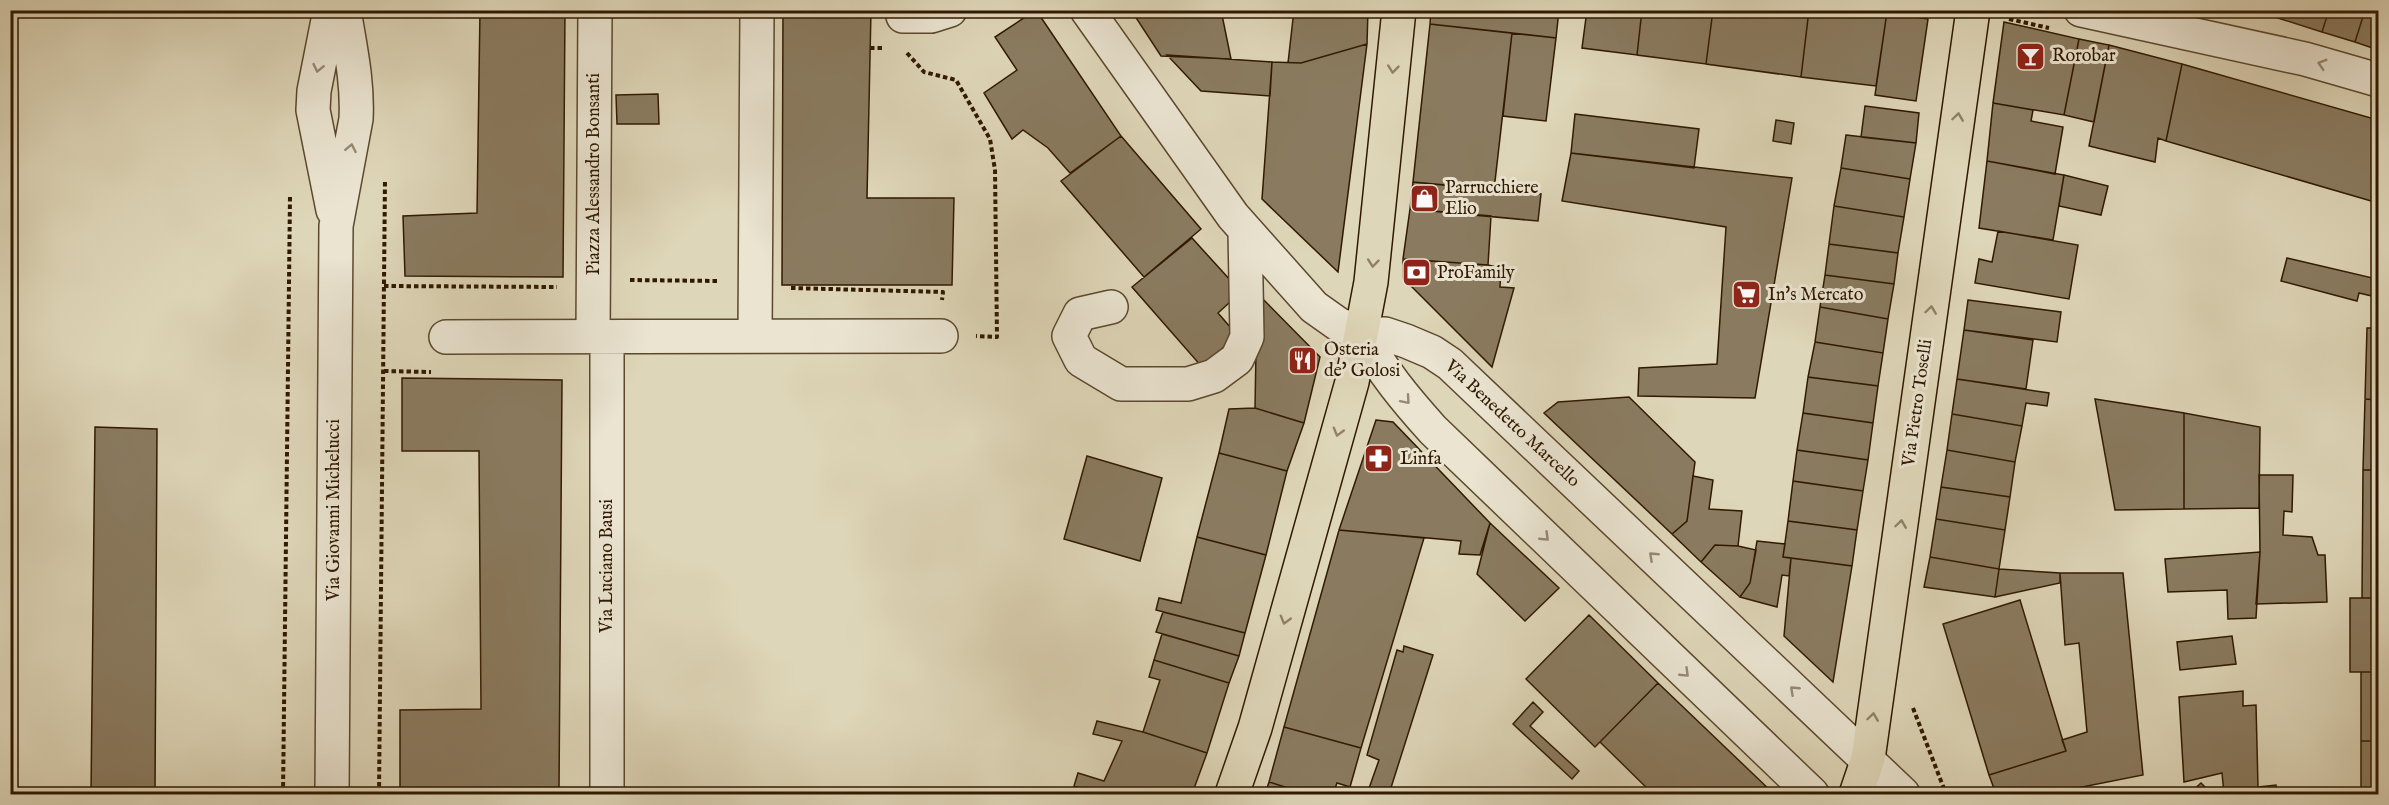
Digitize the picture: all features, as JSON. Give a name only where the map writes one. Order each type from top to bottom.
[{"type":"main road","points":[[1232,795],[1255,728],[1352,382],[1371,282],[1399,10]]},
{"type":"main road","name":"Via Pietro Toselli","points":[[1856,795],[1868,759],[1973,10]]},
{"type":"street","name":"Via Giovanni Michelucci","points":[[330,10],[314,91],[313,110],[336,226]]},
{"type":"street","name":"Via Giovanni Michelucci","points":[[332,795],[336,226],[356,119],[357,101],[357,85],[344,10]]},
{"type":"street","name":"Piazza Alessandro Bonsanti","points":[[595,10],[600,337]]},
{"type":"street","points":[[754,336],[757,10]]},
{"type":"street","points":[[903,16],[930,16],[950,10]]},
{"type":"street","name":"Via Benedetto Marcello","points":[[1087,10],[1127,69],[1245,230],[1314,307],[1338,324],[1362,334],[1384,334],[1406,341],[1432,352],[1450,364],[1868,759],[1903,795]]},
{"type":"street","points":[[2080,10],[2305,59],[2379,80]]},
{"type":"street","points":[[1111,307],[1080,314],[1072,328],[1069,336],[1081,360],[1121,384],[1188,384],[1214,376],[1236,359],[1246,337],[1245,230]]},
{"type":"street","points":[[1362,334],[1378,364],[1403,397],[1433,430],[1812,795]]},
{"type":"street","points":[[446,337],[941,336]]},
{"type":"street","name":"Via Luciano Bausi","points":[[600,337],[607,795]]},
{"type":"path","points":[[870,48],[892,49]]},
{"type":"path","points":[[788,288],[943,292],[941,336],[998,336],[995,170],[990,139],[956,80],[924,72],[903,49]]},
{"type":"path","points":[[379,795],[385,170]]},
{"type":"path","points":[[283,795],[290,196]]},
{"type":"path","points":[[626,280],[722,281]]},
{"type":"path","points":[[384,286],[559,287]]},
{"type":"building","points":[[480,10],[565,10],[563,277],[405,276],[403,216],[477,213]]},
{"type":"building","points":[[783,10],[871,10],[867,198],[954,198],[952,285],[782,285]]},
{"type":"building","points":[[1036,10],[1121,136],[1070,173],[1048,148],[1023,130],[1012,139],[984,93],[1017,70],[995,37]]},
{"type":"building","points":[[1131,10],[1221,10],[1231,59],[1161,56]]},
{"type":"building","points":[[1294,10],[1368,10],[1367,44],[1301,63],[1288,63]]},
{"type":"building","points":[[1431,10],[1559,10],[1556,38],[1430,24]]},
{"type":"building","points":[[1587,10],[1642,10],[1637,55],[1582,48]]},
{"type":"building","points":[[1642,10],[1713,10],[1706,64],[1637,55]]},
{"type":"building","points":[[1713,10],[1809,10],[1801,77],[1706,64]]},
{"type":"building","points":[[1809,10],[1887,12],[1876,86],[1801,77]]},
{"type":"building","points":[[2254,10],[2284,10],[2281,19]]},
{"type":"building","points":[[2284,10],[2329,10],[2322,32],[2281,19]]},
{"type":"building","points":[[2329,10],[2365,10],[2355,42],[2322,32]]},
{"type":"building","points":[[2365,10],[2378,10],[2378,50],[2355,42]]},
{"type":"building","points":[[1887,12],[1928,19],[1916,101],[1875,95]]},
{"type":"building","points":[[2004,22],[2079,39],[2064,115],[1993,103]]},
{"type":"building","points":[[1430,24],[1512,33],[1494,190],[1413,182]]},
{"type":"building","points":[[1512,33],[1556,38],[1546,121],[1503,116]]},
{"type":"building","points":[[2079,39],[2109,45],[2094,122],[2064,115]]},
{"type":"building","points":[[1367,44],[1338,272],[1262,199],[1272,62],[1301,63]]},
{"type":"building","points":[[2109,45],[2182,64],[2166,141],[2158,138],[2155,162],[2089,146]]},
{"type":"building","points":[[1167,55],[1272,62],[1270,96],[1201,91]]},
{"type":"building","points":[[2182,64],[2378,120],[2378,203],[2166,141]]},
{"type":"building","points":[[658,94],[659,124],[617,124],[616,95]]},
{"type":"building","points":[[1993,103],[2033,110],[2031,121],[2063,127],[2055,174],[1987,161]]},
{"type":"building","points":[[1865,106],[1919,113],[1916,143],[1861,137]]},
{"type":"building","points":[[1575,114],[1699,129],[1694,168],[1571,153]]},
{"type":"building","points":[[1776,120],[1794,123],[1791,144],[1773,141]]},
{"type":"building","points":[[1846,135],[1916,143],[1910,179],[1841,168]]},
{"type":"building","points":[[1121,136],[1201,229],[1144,277],[1061,181]]},
{"type":"building","name":"In's Mercato","points":[[1571,153],[1792,178],[1755,398],[1638,396],[1639,368],[1717,364],[1726,227],[1562,201]]},
{"type":"building","points":[[1987,161],[2064,175],[2053,240],[1979,228]]},
{"type":"building","points":[[1841,168],[1910,179],[1904,217],[1834,206]]},
{"type":"building","points":[[2064,175],[2108,186],[2101,215],[2059,206]]},
{"type":"building","points":[[1413,182],[1541,194],[1538,221],[1410,209]]},
{"type":"building","points":[[1834,206],[1904,217],[1898,253],[1829,244]]},
{"type":"building","points":[[1410,209],[1491,216],[1488,265],[1403,259]]},
{"type":"building","points":[[1998,231],[2078,245],[2069,299],[1975,283],[1979,259],[1992,262]]},
{"type":"building","points":[[1192,238],[1241,292],[1218,313],[1237,335],[1202,367],[1132,287]]},
{"type":"building","points":[[1829,244],[1898,253],[1894,284],[1825,275]]},
{"type":"building","points":[[2287,258],[2377,279],[2376,297],[2359,293],[2357,301],[2281,281]]},
{"type":"building","points":[[1403,259],[1501,268],[1500,287],[1514,288],[1492,367],[1403,278]]},
{"type":"building","points":[[1825,275],[1894,284],[1888,319],[1820,307]]},
{"type":"building","points":[[2377,279],[2378,328],[2374,328],[2376,297]]},
{"type":"building","points":[[1257,293],[1320,357],[1304,423],[1255,408]]},
{"type":"building","points":[[1968,300],[2061,312],[2057,342],[1964,330]]},
{"type":"building","points":[[1820,307],[1888,319],[1883,353],[1815,342]]},
{"type":"building","points":[[2367,328],[2378,328],[2378,400],[2365,399]]},
{"type":"building","points":[[1964,330],[2033,340],[2026,389],[1957,379]]},
{"type":"building","points":[[1815,342],[1883,353],[1878,386],[1808,377]]},
{"type":"building","points":[[1808,377],[1878,386],[1873,423],[1803,413]]},
{"type":"building","points":[[402,378],[562,380],[559,790],[400,790],[400,710],[481,709],[479,451],[402,451]]},
{"type":"building","points":[[1957,379],[2049,393],[2047,406],[2026,403],[2022,426],[1952,414]]},
{"type":"building","points":[[1629,397],[1695,462],[1687,521],[1672,534],[1544,413],[1558,402]]},
{"type":"building","points":[[2095,399],[2184,413],[2184,509],[2115,510]]},
{"type":"building","points":[[2365,399],[2378,400],[2378,470],[2363,470]]},
{"type":"building","points":[[1255,408],[1304,423],[1287,471],[1219,453],[1229,409]]},
{"type":"building","points":[[1803,413],[1873,423],[1868,460],[1797,450]]},
{"type":"building","points":[[2184,413],[2260,427],[2259,508],[2184,509]]},
{"type":"building","points":[[1952,414],[2022,426],[2015,462],[1947,450]]},
{"type":"building","points":[[1376,420],[1393,422],[1490,523],[1480,555],[1459,554],[1461,541],[1339,530]]},
{"type":"building","points":[[95,427],[157,429],[155,794],[91,794]]},
{"type":"building","points":[[1797,450],[1868,460],[1863,491],[1793,481]]},
{"type":"building","points":[[1947,450],[2015,462],[2010,497],[1941,487]]},
{"type":"building","points":[[1219,453],[1287,471],[1266,555],[1197,537]]},
{"type":"building","points":[[1087,456],[1162,478],[1140,561],[1064,539]]},
{"type":"building","points":[[2363,470],[2378,470],[2378,598],[2362,598]]},
{"type":"building","points":[[2259,475],[2293,475],[2292,512],[2284,511],[2283,535],[2312,537],[2318,555],[2325,555],[2327,602],[2256,604],[2260,552]]},
{"type":"building","points":[[1693,476],[1713,480],[1709,509],[1742,511],[1738,546],[1715,545],[1701,562],[1672,534],[1687,521]]},
{"type":"building","points":[[1793,481],[1863,491],[1857,530],[1788,521]]},
{"type":"building","points":[[1941,487],[2010,497],[2005,530],[1936,519]]},
{"type":"building","points":[[1936,519],[2005,530],[1999,569],[1930,557]]},
{"type":"building","points":[[1788,521],[1857,530],[1852,566],[1783,557]]},
{"type":"building","points":[[1490,523],[1559,588],[1525,621],[1477,574]]},
{"type":"building","points":[[1339,530],[1424,538],[1361,748],[1284,727]]},
{"type":"building","points":[[1197,537],[1266,555],[1245,633],[1156,610],[1159,598],[1181,603]]},
{"type":"building","points":[[1757,541],[1785,544],[1783,557],[1791,558],[1789,576],[1782,575],[1777,607],[1740,597],[1750,583]]},
{"type":"building","points":[[1715,545],[1756,550],[1750,583],[1740,597],[1701,562]]},
{"type":"building","points":[[2260,552],[2256,618],[2228,619],[2227,590],[2168,592],[2165,559]]},
{"type":"building","points":[[1930,557],[1999,569],[1995,597],[1924,587]]},
{"type":"building","points":[[1791,558],[1852,566],[1833,682],[1784,636]]},
{"type":"building","points":[[1999,569],[2060,573],[2060,583],[1995,597]]},
{"type":"building","points":[[2060,573],[2123,573],[2143,775],[2047,794],[1996,794],[1989,775],[2066,751],[2062,740],[2087,732],[2079,643],[2065,645]]},
{"type":"building","points":[[2350,598],[2378,598],[2378,672],[2350,672]]},
{"type":"building","points":[[2020,600],[2066,751],[1989,775],[1943,624]]},
{"type":"building","points":[[1163,612],[1245,633],[1239,656],[1156,632]]},
{"type":"building","points":[[1589,615],[1658,683],[1595,747],[1526,679]]},
{"type":"building","points":[[1162,634],[1239,656],[1229,683],[1154,660]]},
{"type":"building","points":[[2232,636],[2236,664],[2180,670],[2177,642]]},
{"type":"building","points":[[1404,646],[1433,655],[1389,794],[1367,794],[1379,760],[1367,755],[1397,650],[1403,652]]},
{"type":"building","points":[[1154,660],[1229,683],[1207,753],[1143,732],[1160,680],[1149,677]]},
{"type":"building","points":[[2361,672],[2378,672],[2378,741],[2361,741]]},
{"type":"building","points":[[1658,683],[1774,794],[1653,794],[1600,742]]},
{"type":"building","points":[[2243,691],[2243,706],[2256,705],[2258,787],[2276,785],[2276,794],[2224,794],[2222,773],[2184,782],[2179,697]]},
{"type":"building","points":[[1533,702],[1543,712],[1530,726],[1579,771],[1572,779],[1513,724]]},
{"type":"building","points":[[1097,721],[1143,732],[1207,753],[1192,794],[1096,794],[1074,786],[1078,773],[1104,781],[1122,741],[1093,734]]},
{"type":"building","points":[[1284,727],[1361,748],[1350,787],[1337,783],[1333,794],[1307,794],[1269,782]]},
{"type":"building","points":[[2361,741],[2378,741],[2378,794],[2361,794]]},
{"type":"building","points":[[1269,782],[1307,794],[1265,794]]},
{"type":"building","points":[[2201,783],[2212,794],[2189,794]]},
{"type":"place","name":"Rorobar","points":[[2031,56]]},
{"type":"place","name":"Parrucchiere Elio","points":[[1424,198]]},
{"type":"place","name":"ProFamily","points":[[1416,273]]},
{"type":"place","name":"In's Mercato","points":[[1747,295]]},
{"type":"place","name":"Osteria de' Golosi","points":[[1303,360]]},
{"type":"place","name":"Linfa","points":[[1379,459]]}]
